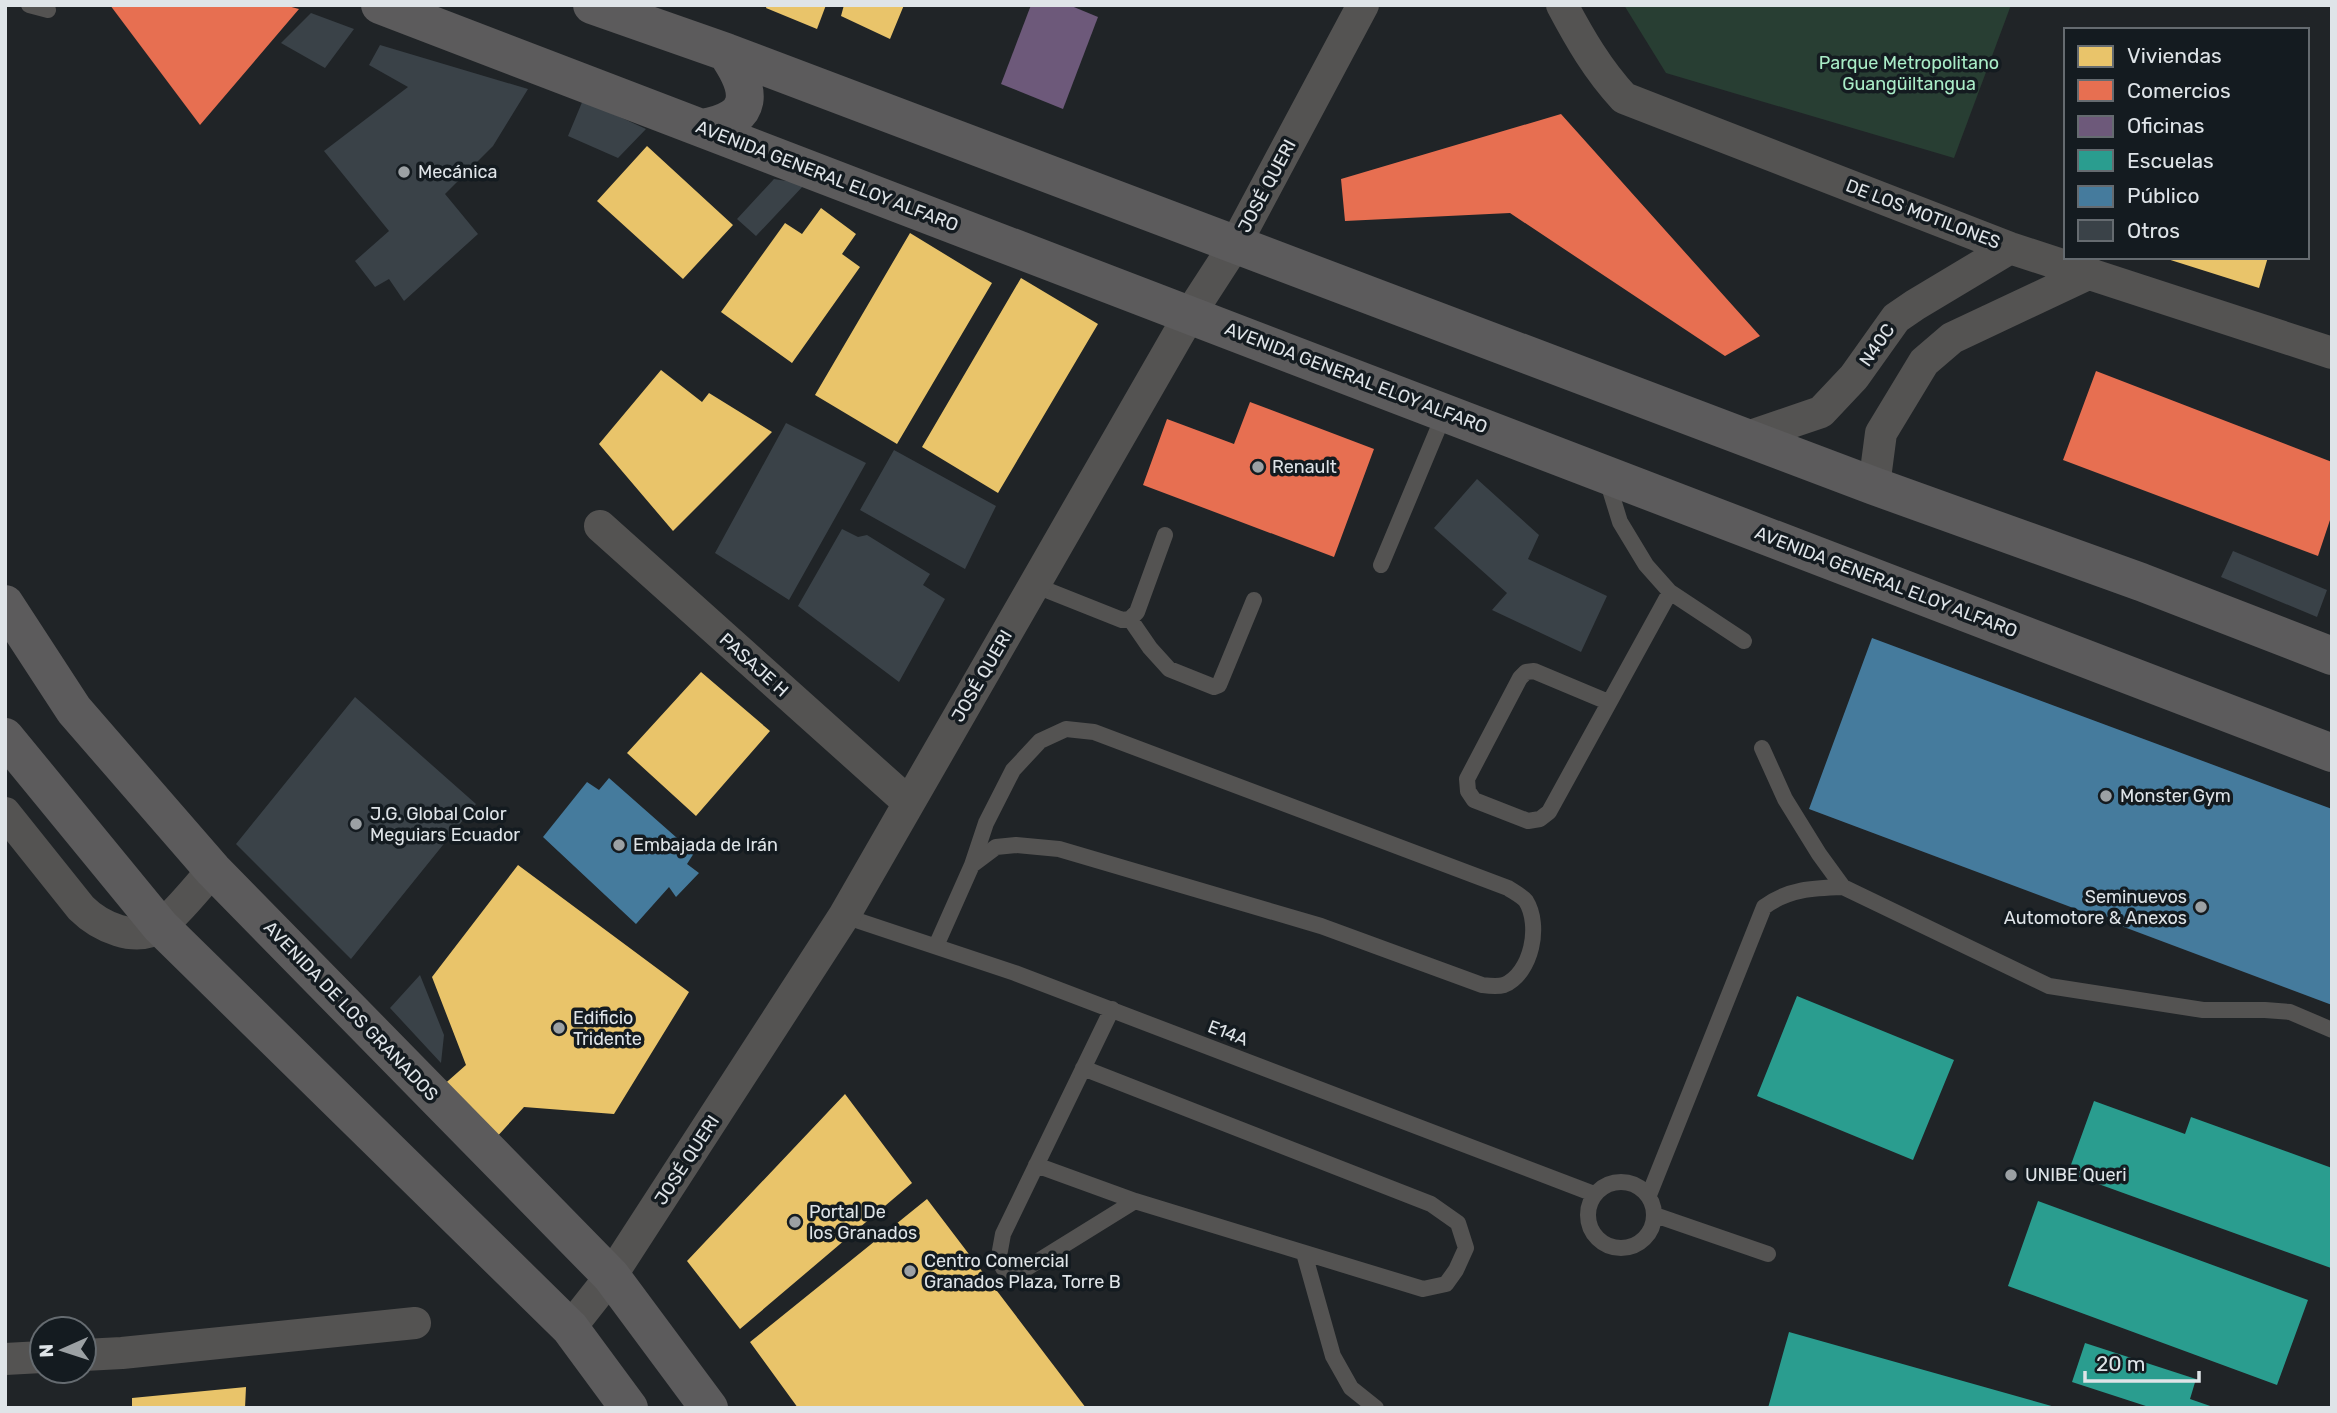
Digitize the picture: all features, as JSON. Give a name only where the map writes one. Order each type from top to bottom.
[{"type":"main road","name":"AVENIDA GENERAL ELOY ALFARO","points":[[380,5],[2332,753]]},
{"type":"main road","points":[[592,5],[726,52],[1745,438],[2141,582],[2332,656]]},
{"type":"main road","points":[[702,128],[720,125],[736,116],[745,103],[745,87],[739,71],[726,52]]},
{"type":"main road","name":"AVENIDA DE LOS GRANADOS","points":[[5,604],[74,710],[214,870],[611,1276],[709,1408]]},
{"type":"main road","points":[[5,737],[160,926],[570,1328],[629,1408]]},
{"type":"street","name":"JOSÉ QUERI","points":[[570,1328],[611,1276],[844,916],[1190,314],[1236,243],[1363,5]]},
{"type":"street","name":"DE LOS MOTILONES","points":[[1562,5],[1590,56],[1625,98],[2010,248],[2332,353]]},
{"type":"street","name":"N40C","points":[[1745,438],[1821,412],[1854,377],[1896,318],[2010,248]]},
{"type":"street","points":[[1874,486],[1881,433],[1924,362],[1952,338],[2090,273]]},
{"type":"street","name":"PASAJE H","points":[[600,526],[909,803]]},
{"type":"street","points":[[5,813],[81,908],[92,919],[113,930],[147,933],[160,926],[214,870]]},
{"type":"street","points":[[98,1354],[415,1323]]},
{"type":"street","points":[[5,1359],[28,1358]]},
{"type":"lane","points":[[29,5],[48,10]]},
{"type":"lane","points":[[1381,565],[1445,412]]},
{"type":"lane","points":[[1606,474],[1620,522],[1646,565],[1670,592],[1744,641]]},
{"type":"lane","points":[[1034,585],[1122,620],[1130,619],[1137,611],[1165,535]]},
{"type":"lane","points":[[1608,702],[1534,670],[1526,672],[1520,678],[1467,779],[1468,791],[1474,800],[1528,821],[1540,819],[1549,812],[1670,592]]},
{"type":"lane","points":[[1130,619],[1169,669],[1214,687],[1219,685],[1254,600]]},
{"type":"lane","points":[[936,946],[972,865],[979,840],[1013,770],[1040,741],[1066,729],[1094,732],[1508,888],[1525,899],[1533,917],[1534,935],[1525,963],[1517,976],[1496,987],[1482,985],[1321,926],[1059,849],[1016,845],[996,847],[972,865]]},
{"type":"lane","points":[[1762,748],[1785,799],[1819,855],[1843,887],[2049,986],[2203,1010],[2290,1012],[2332,1030]]},
{"type":"lane","points":[[1649,1195],[1764,907],[1778,897],[1804,889],[1843,887]]},
{"type":"lane","name":"E14A","points":[[844,916],[1015,972],[1594,1194]]},
{"type":"lane","points":[[1112,1009],[1003,1234],[999,1256],[1003,1268],[1012,1273],[1022,1271],[1135,1201]]},
{"type":"lane","points":[[1036,1165],[1135,1201],[1423,1289],[1446,1284],[1456,1270],[1466,1248],[1458,1223],[1431,1203],[1083,1068]]},
{"type":"lane","points":[[1611,1183],[1632,1183],[1649,1195],[1655,1215],[1648,1235],[1631,1247],[1610,1247],[1593,1234],[1587,1214],[1594,1194],[1611,1183]]},
{"type":"lane","points":[[1655,1215],[1768,1254]]},
{"type":"lane","points":[[1304,1253],[1333,1356],[1351,1388],[1376,1408]]},
{"type":"green space","name":"Parque Metropolitano Guangüiltangua","points":[[1624,5],[2011,5],[1954,158],[1666,73]]},
{"type":"building: Viviendas","points":[[767,5],[826,5],[817,29],[766,8]]},
{"type":"building: Viviendas","points":[[844,5],[904,5],[890,39],[841,16]]},
{"type":"building: Viviendas","points":[[647,146],[733,225],[683,279],[597,201]]},
{"type":"building: Viviendas","points":[[821,208],[856,234],[842,254],[860,267],[792,363],[721,312],[785,223],[802,234]]},
{"type":"building: Viviendas","points":[[910,233],[992,283],[897,444],[815,395]]},
{"type":"building: Viviendas","points":[[2167,259],[2267,259],[2259,288]]},
{"type":"building: Viviendas","points":[[1021,278],[1098,324],[998,493],[922,447]]},
{"type":"building: Viviendas","points":[[661,370],[702,402],[709,393],[772,432],[673,531],[599,444]]},
{"type":"building: Viviendas","points":[[701,672],[770,731],[696,816],[627,753]]},
{"type":"building: Viviendas","name":"Edificio Tridente","points":[[518,865],[689,992],[614,1114],[524,1107],[494,1140],[440,1088],[466,1065],[432,977]]},
{"type":"building: Viviendas","name":"Portal De los Granados","points":[[845,1094],[912,1183],[740,1329],[687,1261]]},
{"type":"building: Viviendas","name":"Centro Comercial Granados Plaza, Torre B","points":[[927,1199],[1086,1408],[798,1408],[750,1342]]},
{"type":"building: Viviendas","points":[[246,1387],[245,1408],[132,1408],[132,1398]]},
{"type":"building: Comercios","points":[[110,5],[284,5],[299,9],[200,125]]},
{"type":"building: Comercios","points":[[1561,114],[1760,336],[1725,356],[1510,213],[1345,221],[1341,179]]},
{"type":"building: Comercios","points":[[2096,371],[2332,462],[2332,514],[2318,556],[2063,460]]},
{"type":"building: Comercios","name":"Renault","points":[[1250,402],[1374,449],[1334,557],[1143,485],[1167,419],[1234,444]]},
{"type":"building: Oficinas","points":[[1031,5],[1069,5],[1098,17],[1063,109],[1001,84]]},
{"type":"building: Escuelas","points":[[1797,996],[1954,1060],[1913,1160],[1757,1096]]},
{"type":"building: Escuelas","points":[[2094,1101],[2185,1134],[2191,1117],[2332,1168],[2331,1268],[2068,1173]]},
{"type":"building: Escuelas","points":[[2038,1201],[2308,1300],[2277,1385],[2008,1286]]},
{"type":"building: Escuelas","points":[[1789,1332],[2055,1407],[2055,1408],[1768,1408]]},
{"type":"building: Escuelas","points":[[2085,1343],[2196,1379],[2190,1399],[2216,1408],[2152,1408],[2072,1382]]},
{"type":"building: Público","name":"Seminuevos Automotore & Anexos","points":[[1872,638],[2332,809],[2332,1005],[1809,809]]},
{"type":"building: Público","name":"Embajada de Irán","points":[[609,778],[694,853],[687,864],[699,873],[676,897],[669,887],[636,924],[543,837],[587,782],[599,790]]},
{"type":"building: Otros","points":[[311,13],[354,29],[325,68],[281,43]]},
{"type":"building: Otros","name":"Mecánica","points":[[380,45],[528,89],[493,146],[445,194],[478,234],[404,301],[389,279],[375,287],[355,261],[389,231],[324,151],[408,87],[369,65]]},
{"type":"building: Otros","points":[[583,100],[646,129],[618,158],[568,136]]},
{"type":"building: Otros","points":[[774,179],[805,184],[756,236],[737,219]]},
{"type":"building: Otros","points":[[786,423],[866,463],[789,600],[715,553]]},
{"type":"building: Otros","points":[[894,450],[996,506],[965,569],[860,510]]},
{"type":"building: Otros","points":[[1477,479],[1539,535],[1528,559],[1607,596],[1581,652],[1492,610],[1507,593],[1434,528]]},
{"type":"building: Otros","points":[[842,529],[858,537],[867,535],[930,574],[923,585],[945,599],[899,682],[798,606]]},
{"type":"building: Otros","points":[[2233,551],[2327,590],[2317,617],[2221,577]]},
{"type":"building: Otros","name":"J.G. Global Color Meguiars Ecuador","points":[[355,697],[476,804],[351,959],[236,844]]},
{"type":"building: Otros","points":[[420,975],[444,1035],[441,1063],[390,1008]]},
{"type":"place","name":"Mecánica","points":[[404,172]]},
{"type":"place","name":"Renault","points":[[1258,467]]},
{"type":"place","name":"Monster Gym","points":[[2106,796]]},
{"type":"place","name":"J.G. Global Color Meguiars Ecuador","points":[[356,824]]},
{"type":"place","name":"Embajada de Irán","points":[[619,845]]},
{"type":"place","name":"Seminuevos Automotore & Anexos","points":[[2201,907]]},
{"type":"place","name":"Edificio Tridente","points":[[559,1028]]},
{"type":"place","name":"UNIBE Queri","points":[[2011,1175]]},
{"type":"place","name":"Portal De los Granados","points":[[795,1222]]},
{"type":"place","name":"Centro Comercial Granados Plaza, Torre B","points":[[910,1271]]}]
